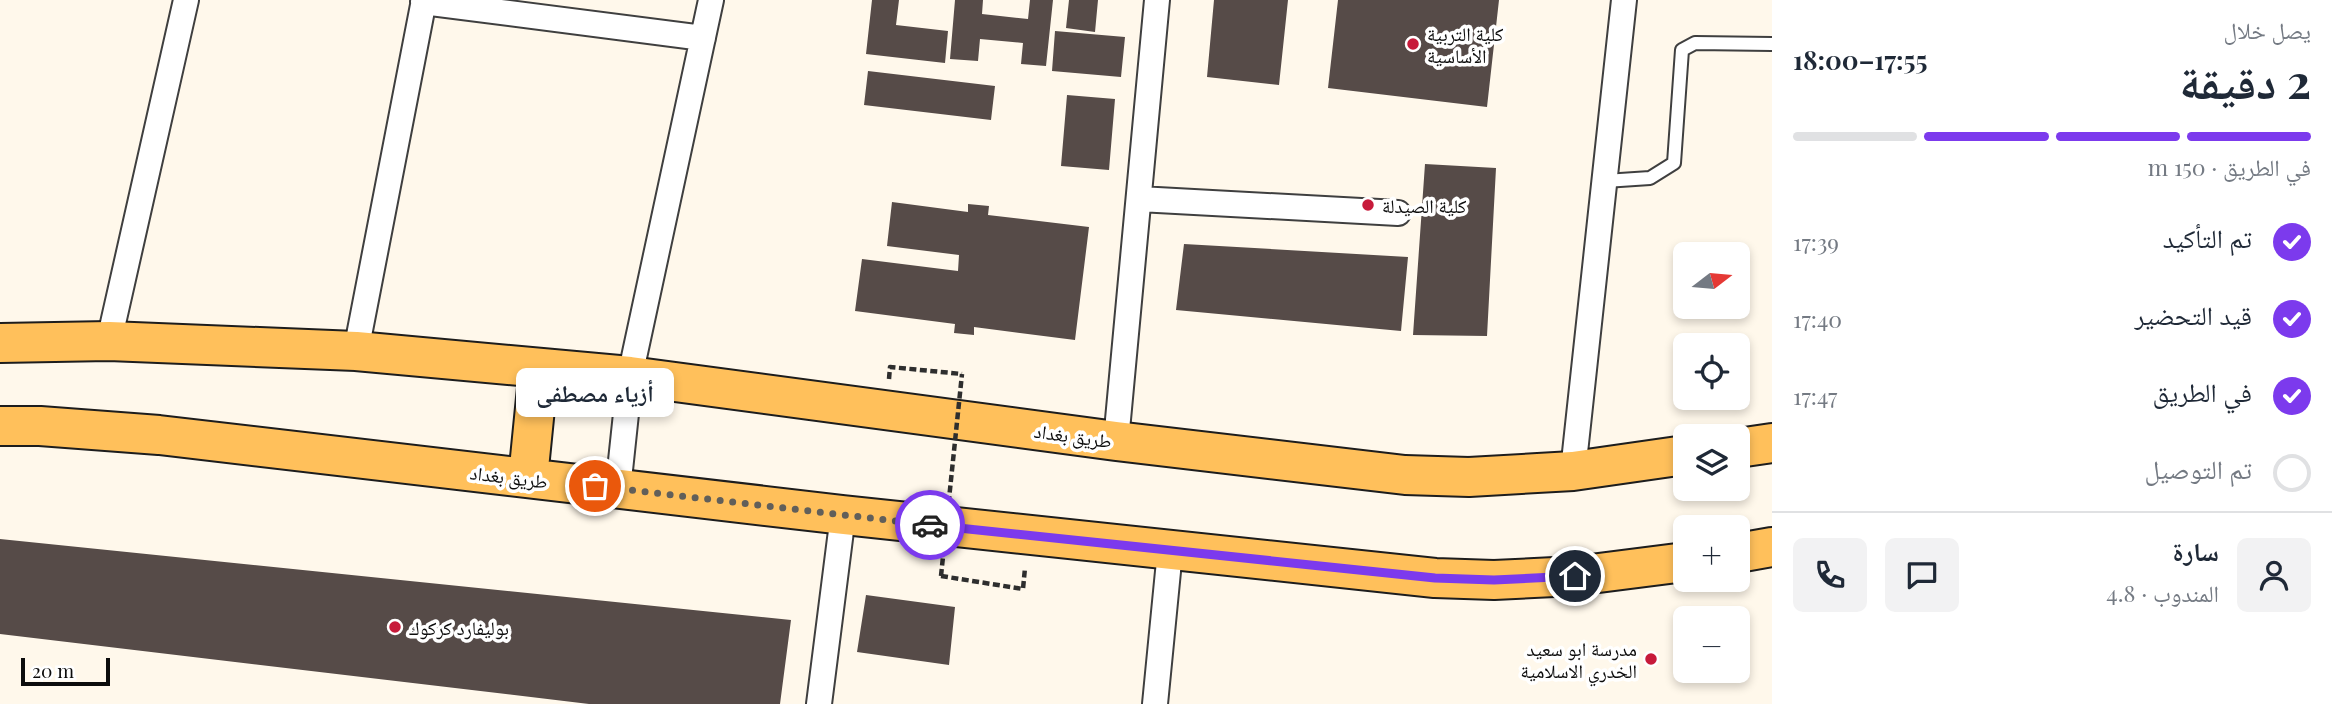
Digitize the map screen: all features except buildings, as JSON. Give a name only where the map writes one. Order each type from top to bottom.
[{"type":"main road","name":"طريق بغداد","points":[[0,343],[109,341],[356,351],[630,376],[1116,441],[1405,475],[1469,477],[1573,471],[1673,457]]},
{"type":"main road","points":[[528,478],[539,368]]},
{"type":"main road","name":"طريق بغداد","points":[[0,426],[40,426],[159,435],[843,515],[1435,578],[1494,580],[1575,576],[1673,564]]},
{"type":"main road","points":[[1750,446],[1772,443]]},
{"type":"main road","points":[[1750,551],[1772,547]]},
{"type":"street","points":[[109,341],[186,0]]},
{"type":"street","points":[[618,489],[630,376],[711,0]]},
{"type":"street","points":[[1116,441],[1157,0]]},
{"type":"street","points":[[1573,471],[1625,0]]},
{"type":"street","points":[[356,351],[424,1],[703,38]]},
{"type":"street","points":[[1139,199],[1398,213]]},
{"type":"street","points":[[819,704],[843,515]]},
{"type":"street","points":[[1155,704],[1170,551]]},
{"type":"lane","points":[[1605,181],[1650,178],[1674,163],[1682,50],[1695,43],[1772,44]]},
{"type":"path","points":[[890,368],[962,374],[941,576],[1023,589]]},
{"type":"way so far","points":[[595,486],[930,525]]},
{"type":"place","name":"كلية التربية الأساسية","points":[[1413,44]]},
{"type":"place","name":"كلية الصيدلة","points":[[1368,205]]},
{"type":"place","name":"أزياء مصطفى","points":[[595,486]]},
{"type":"place","name":"بوليفارد كركوك","points":[[395,627]]},
{"type":"place","name":"مدرسة ابو سعيد الخدري الاسلامية","points":[[1651,659]]},
{"type":"route","points":[[930,525],[1435,578],[1494,580],[1575,576]]}]
